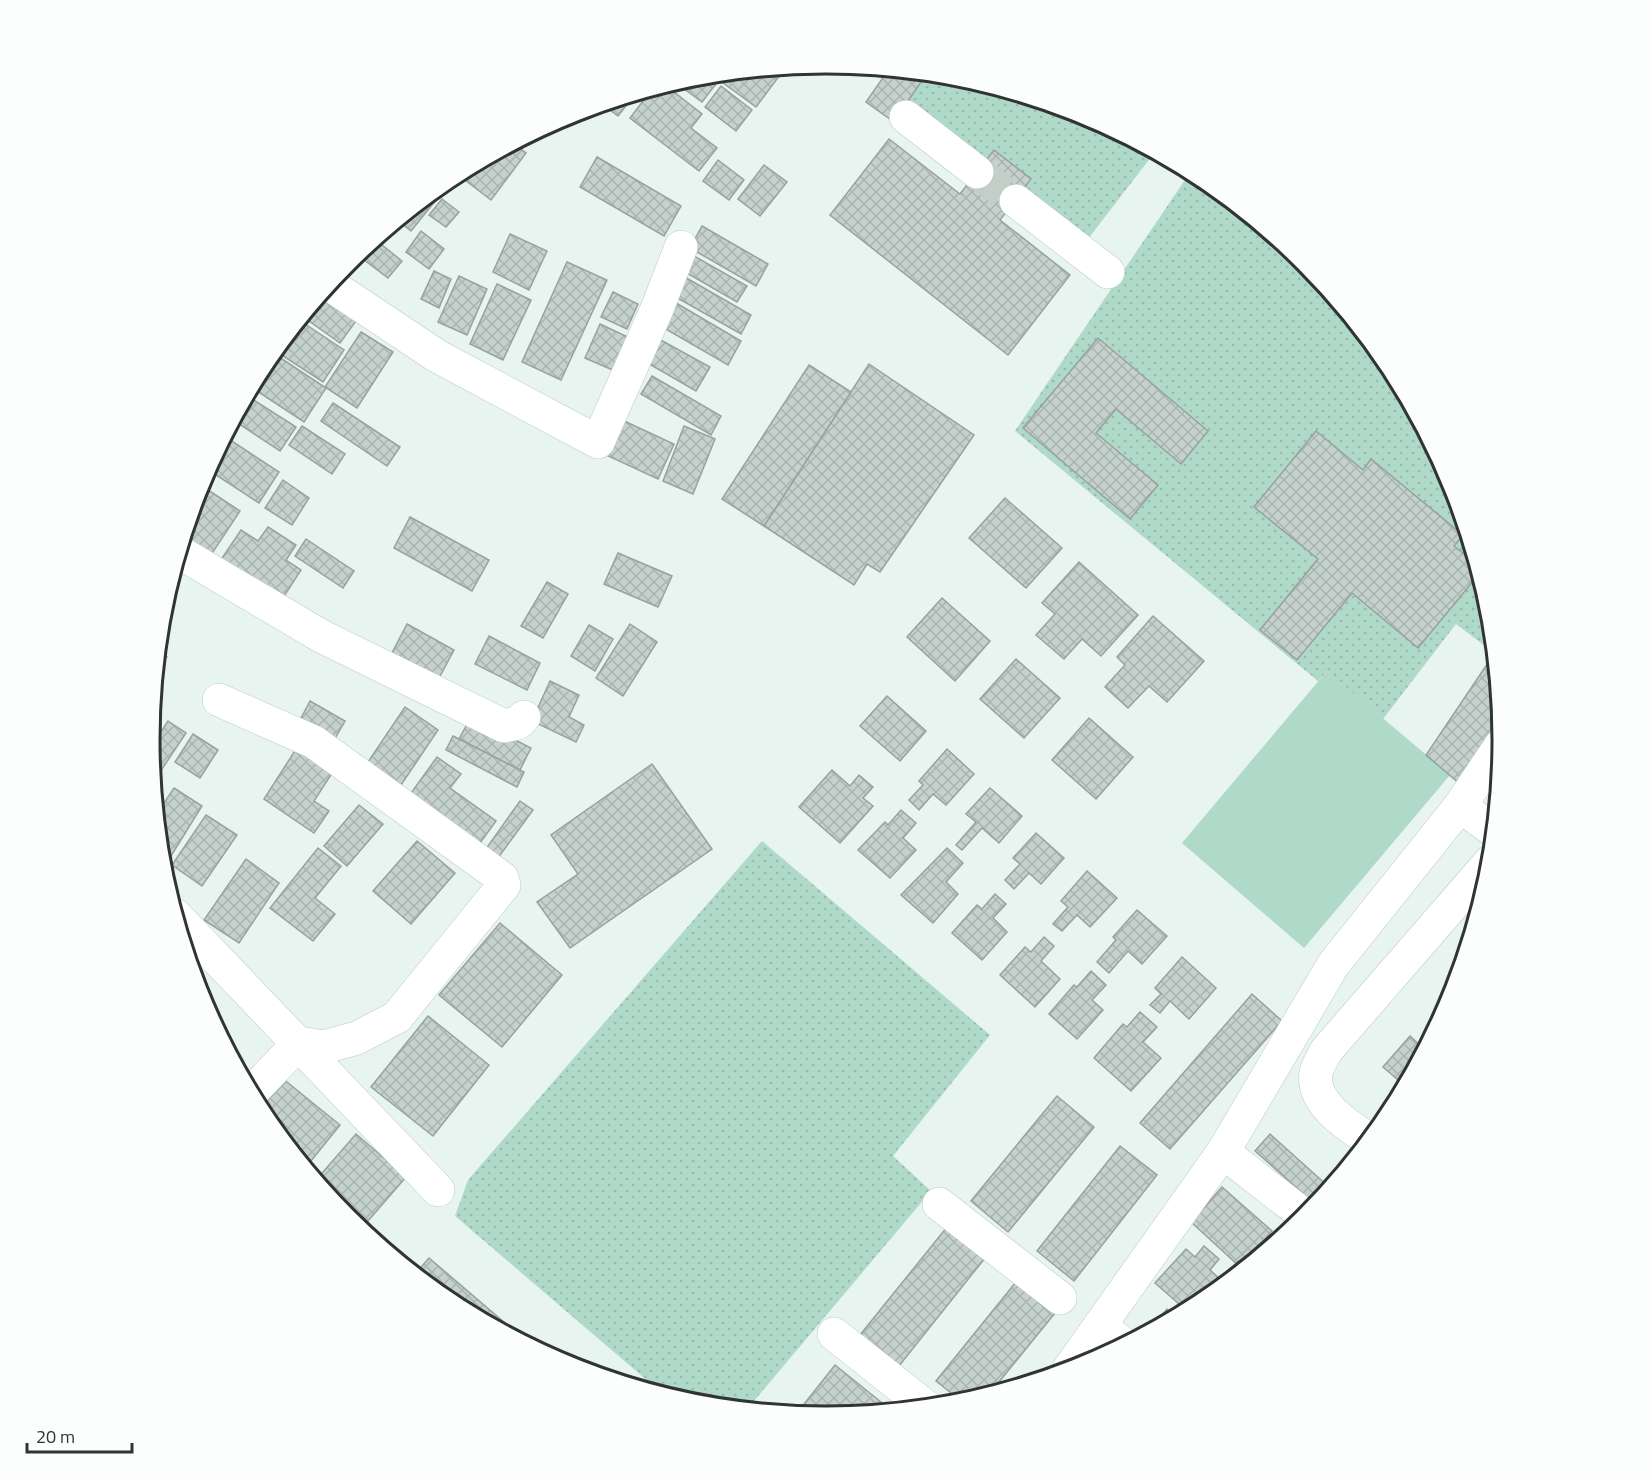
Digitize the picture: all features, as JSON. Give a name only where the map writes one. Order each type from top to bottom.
[{"type":"street","points":[[906,117],[977,172]]},
{"type":"street","points":[[1016,201],[1108,272]]},
{"type":"street","points":[[336,289],[437,356],[598,442],[657,309],[681,247]]},
{"type":"street","points":[[185,556],[321,636],[504,726],[518,723],[524,717]]},
{"type":"street","points":[[219,700],[314,742],[502,878],[504,885],[398,1017],[357,1038],[324,1047],[299,1043]]},
{"type":"street","points":[[1093,1349],[1111,1334],[1223,1152],[1333,965],[1460,806],[1491,761]]},
{"type":"street","points":[[1460,806],[1486,825]]},
{"type":"street","points":[[1362,1134],[1337,1117],[1320,1093],[1316,1073],[1326,1051],[1477,877]]},
{"type":"street","points":[[187,927],[438,1190]]},
{"type":"street","points":[[258,1086],[299,1043]]},
{"type":"street","points":[[1223,1152],[1297,1209]]},
{"type":"street","points":[[939,1204],[1060,1298]]},
{"type":"street","points":[[834,1334],[916,1399]]},
{"type":"green space","points":[[922,81],[955,86],[1040,109],[1080,124],[1150,158],[1084,244],[907,102]]},
{"type":"green space","points":[[1185,179],[1231,211],[1296,269],[1326,300],[1379,369],[1423,445],[1441,485],[1469,567],[1485,646],[1456,624],[1383,719],[1327,671],[1318,681],[1015,431]]},
{"type":"green space","points":[[1327,671],[1450,775],[1304,948],[1182,843]]},
{"type":"green space","points":[[762,841],[990,1035],[893,1156],[931,1191],[754,1401],[696,1393],[649,1382],[455,1216],[468,1180]]},
{"type":"building","points":[[780,75],[756,107],[722,82]]},
{"type":"building","points":[[884,76],[922,81],[894,122],[866,102]]},
{"type":"building","points":[[717,83],[702,102],[684,89]]},
{"type":"building","points":[[721,86],[752,110],[736,131],[705,107]]},
{"type":"building","points":[[673,91],[702,114],[691,128],[717,148],[699,171],[630,118],[645,98]]},
{"type":"building","points":[[628,104],[618,116],[609,110]]},
{"type":"building","points":[[889,139],[960,194],[994,150],[1031,179],[1000,220],[1070,275],[1008,355],[830,215]]},
{"type":"building","points":[[520,148],[526,153],[491,200],[465,180]]},
{"type":"building","points":[[597,157],[681,206],[664,236],[580,187]]},
{"type":"building","points":[[718,160],[744,180],[729,200],[703,181]]},
{"type":"building","points":[[764,165],[787,182],[760,216],[738,199]]},
{"type":"building","points":[[442,199],[459,212],[446,227],[429,215]]},
{"type":"building","points":[[436,200],[436,200],[411,231],[403,225]]},
{"type":"building","points":[[702,226],[768,264],[756,286],[690,248]]},
{"type":"building","points":[[421,231],[444,249],[429,269],[406,252]]},
{"type":"building","points":[[510,234],[547,251],[529,290],[493,272]]},
{"type":"building","points":[[381,244],[402,261],[388,278],[364,260]]},
{"type":"building","points":[[687,252],[747,286],[737,302],[678,268]]},
{"type":"building","points":[[567,262],[607,280],[561,380],[522,362]]},
{"type":"building","points":[[434,271],[451,279],[439,308],[421,299]]},
{"type":"building","points":[[459,276],[487,289],[467,335],[438,322]]},
{"type":"building","points":[[683,276],[751,315],[741,334],[672,295]]},
{"type":"building","points":[[497,284],[531,300],[503,360],[470,344]]},
{"type":"building","points":[[613,292],[638,304],[627,329],[601,317]]},
{"type":"building","points":[[326,299],[356,321],[340,343],[308,320]]},
{"type":"building","points":[[671,300],[741,341],[728,365],[657,324]]},
{"type":"building","points":[[305,324],[344,350],[323,382],[282,355]]},
{"type":"building","points":[[600,324],[630,338],[615,371],[585,358]]},
{"type":"building","points":[[361,332],[393,352],[357,408],[325,387]]},
{"type":"building","points":[[657,338],[710,367],[696,391],[644,361]]},
{"type":"building","points":[[1098,338],[1208,431],[1181,464],[1116,409],[1096,433],[1158,485],[1130,519],[1023,428]]},
{"type":"building","points":[[280,358],[326,388],[304,422],[258,392]]},
{"type":"building","points":[[869,364],[974,435],[880,572],[867,564],[854,585],[764,526]]},
{"type":"building","points":[[809,365],[851,392],[764,526],[722,499]]},
{"type":"building","points":[[652,376],[721,416],[711,435],[641,394]]},
{"type":"building","points":[[253,400],[296,427],[280,451],[239,424]]},
{"type":"building","points":[[333,403],[400,447],[387,466],[321,421]]},
{"type":"building","points":[[622,420],[674,444],[658,479],[606,455]]},
{"type":"building","points":[[302,426],[345,454],[332,474],[289,445]]},
{"type":"building","points":[[684,426],[715,439],[693,494],[663,481]]},
{"type":"building","points":[[1316,431],[1363,470],[1371,459],[1458,531],[1460,538],[1454,546],[1465,555],[1472,582],[1418,648],[1352,593],[1297,660],[1260,630],[1318,559],[1254,507]]},
{"type":"building","points":[[231,440],[279,472],[259,503],[215,474]]},
{"type":"building","points":[[283,480],[309,498],[292,525],[265,508]]},
{"type":"building","points":[[208,490],[240,511],[205,564],[187,552]]},
{"type":"building","points":[[1005,498],[1062,548],[1026,588],[969,538]]},
{"type":"building","points":[[410,517],[489,560],[472,591],[394,548]]},
{"type":"building","points":[[268,527],[296,545],[286,560],[301,570],[281,601],[220,561],[241,530],[258,541]]},
{"type":"building","points":[[306,539],[354,571],[343,588],[295,556]]},
{"type":"building","points":[[618,553],[672,576],[658,607],[604,584]]},
{"type":"building","points":[[1079,562],[1138,615],[1101,656],[1082,639],[1064,659],[1036,635],[1055,614],[1042,603]]},
{"type":"building","points":[[547,582],[568,594],[543,638],[521,626]]},
{"type":"building","points":[[942,598],[990,641],[955,681],[907,637]]},
{"type":"building","points":[[1153,616],[1204,661],[1167,702],[1149,686],[1128,708],[1105,687],[1125,665],[1117,657]]},
{"type":"building","points":[[407,624],[454,650],[439,678],[392,653]]},
{"type":"building","points":[[630,624],[657,642],[623,696],[596,678]]},
{"type":"building","points":[[589,625],[613,639],[595,671],[571,656]]},
{"type":"building","points":[[489,636],[540,663],[527,690],[475,664]]},
{"type":"building","points":[[1016,659],[1060,698],[1024,738],[980,699]]},
{"type":"building","points":[[1487,664],[1492,731],[1460,784],[1426,755]]},
{"type":"building","points":[[550,681],[579,695],[569,717],[584,725],[576,742],[532,721]]},
{"type":"building","points":[[887,696],[926,731],[900,761],[860,726]]},
{"type":"building","points":[[310,701],[345,721],[333,742],[299,722]]},
{"type":"building","points":[[405,707],[438,730],[399,788],[366,765]]},
{"type":"building","points":[[471,717],[531,748],[520,770],[459,739]]},
{"type":"building","points":[[1089,718],[1133,757],[1096,799],[1052,760]]},
{"type":"building","points":[[168,721],[186,733],[161,771],[160,740],[160,733]]},
{"type":"building","points":[[193,734],[218,750],[200,778],[175,762]]},
{"type":"building","points":[[453,736],[524,772],[517,787],[446,750]]},
{"type":"building","points":[[298,746],[334,770],[314,801],[329,811],[314,833],[264,799]]},
{"type":"building","points":[[947,749],[974,774],[946,805],[933,794],[919,810],[909,800],[923,785],[919,781]]},
{"type":"building","points":[[437,757],[461,774],[450,788],[496,821],[475,850],[406,800]]},
{"type":"building","points":[[652,764],[712,849],[570,948],[537,902],[578,874],[551,835]]},
{"type":"building","points":[[832,770],[850,786],[859,775],[873,787],[863,798],[873,806],[840,843],[799,807]]},
{"type":"building","points":[[174,788],[202,806],[171,856],[165,826],[163,804]]},
{"type":"building","points":[[990,788],[1022,816],[999,843],[982,828],[962,850],[956,845],[976,822],[966,814]]},
{"type":"building","points":[[520,801],[533,810],[495,862],[483,853]]},
{"type":"building","points":[[359,805],[383,824],[347,866],[324,846]]},
{"type":"building","points":[[901,810],[916,823],[903,838],[916,850],[890,878],[858,850],[885,822],[888,825]]},
{"type":"building","points":[[206,815],[237,835],[202,886],[172,865]]},
{"type":"building","points":[[1036,833],[1064,858],[1041,884],[1029,873],[1014,889],[1005,880],[1020,864],[1013,858]]},
{"type":"building","points":[[417,841],[455,873],[411,924],[373,891]]},
{"type":"building","points":[[318,848],[341,866],[315,898],[335,914],[313,941],[270,908]]},
{"type":"building","points":[[947,848],[963,863],[946,882],[958,894],[933,923],[901,895]]},
{"type":"building","points":[[246,859],[279,883],[239,943],[204,920]]},
{"type":"building","points":[[1087,871],[1117,898],[1090,927],[1077,915],[1062,931],[1053,924],[1068,907],[1061,901]]},
{"type":"building","points":[[995,894],[1006,904],[993,918],[1007,932],[982,960],[952,933],[977,905],[982,909]]},
{"type":"building","points":[[1137,910],[1167,936],[1142,964],[1128,951],[1109,973],[1097,962],[1116,940],[1113,937]]},
{"type":"building","points":[[500,923],[562,975],[502,1047],[439,995]]},
{"type":"building","points":[[1044,937],[1054,946],[1041,961],[1060,979],[1035,1007],[1000,975],[1025,947],[1031,952]]},
{"type":"building","points":[[1182,957],[1216,988],[1189,1019],[1170,1001],[1160,1013],[1150,1005],[1161,994],[1155,988]]},
{"type":"building","points":[[1091,971],[1106,985],[1092,1000],[1103,1010],[1077,1039],[1049,1014],[1074,985],[1077,987]]},
{"type":"building","points":[[1252,994],[1282,1021],[1170,1149],[1140,1123]]},
{"type":"building","points":[[1140,1012],[1157,1027],[1143,1042],[1161,1058],[1131,1091],[1094,1058],[1123,1024],[1127,1027]]},
{"type":"building","points":[[428,1016],[489,1065],[433,1136],[371,1087]]},
{"type":"building","points":[[1410,1036],[1418,1043],[1398,1080],[1383,1067]]},
{"type":"building","points":[[282,1078],[340,1125],[311,1161],[265,1098]]},
{"type":"building","points":[[1057,1096],[1094,1127],[1008,1232],[971,1201]]},
{"type":"building","points":[[356,1134],[406,1177],[367,1222],[321,1174]]},
{"type":"building","points":[[1270,1134],[1323,1182],[1308,1198],[1255,1151]]},
{"type":"building","points":[[1120,1146],[1157,1175],[1074,1281],[1037,1251]]},
{"type":"building","points":[[1222,1187],[1272,1231],[1236,1264],[1191,1222]]},
{"type":"building","points":[[947,1227],[985,1258],[899,1366],[860,1335]]},
{"type":"building","points":[[1204,1246],[1219,1259],[1210,1270],[1218,1277],[1179,1304],[1155,1283],[1186,1249],[1195,1257]]},
{"type":"building","points":[[429,1258],[505,1323],[455,1293],[420,1268]]},
{"type":"building","points":[[1020,1277],[1059,1308],[998,1383],[952,1394],[936,1381]]},
{"type":"building","points":[[835,1365],[881,1402],[826,1406],[803,1405]]},
{"type":"tunnel","points":[[977,172],[1016,201]]}]
